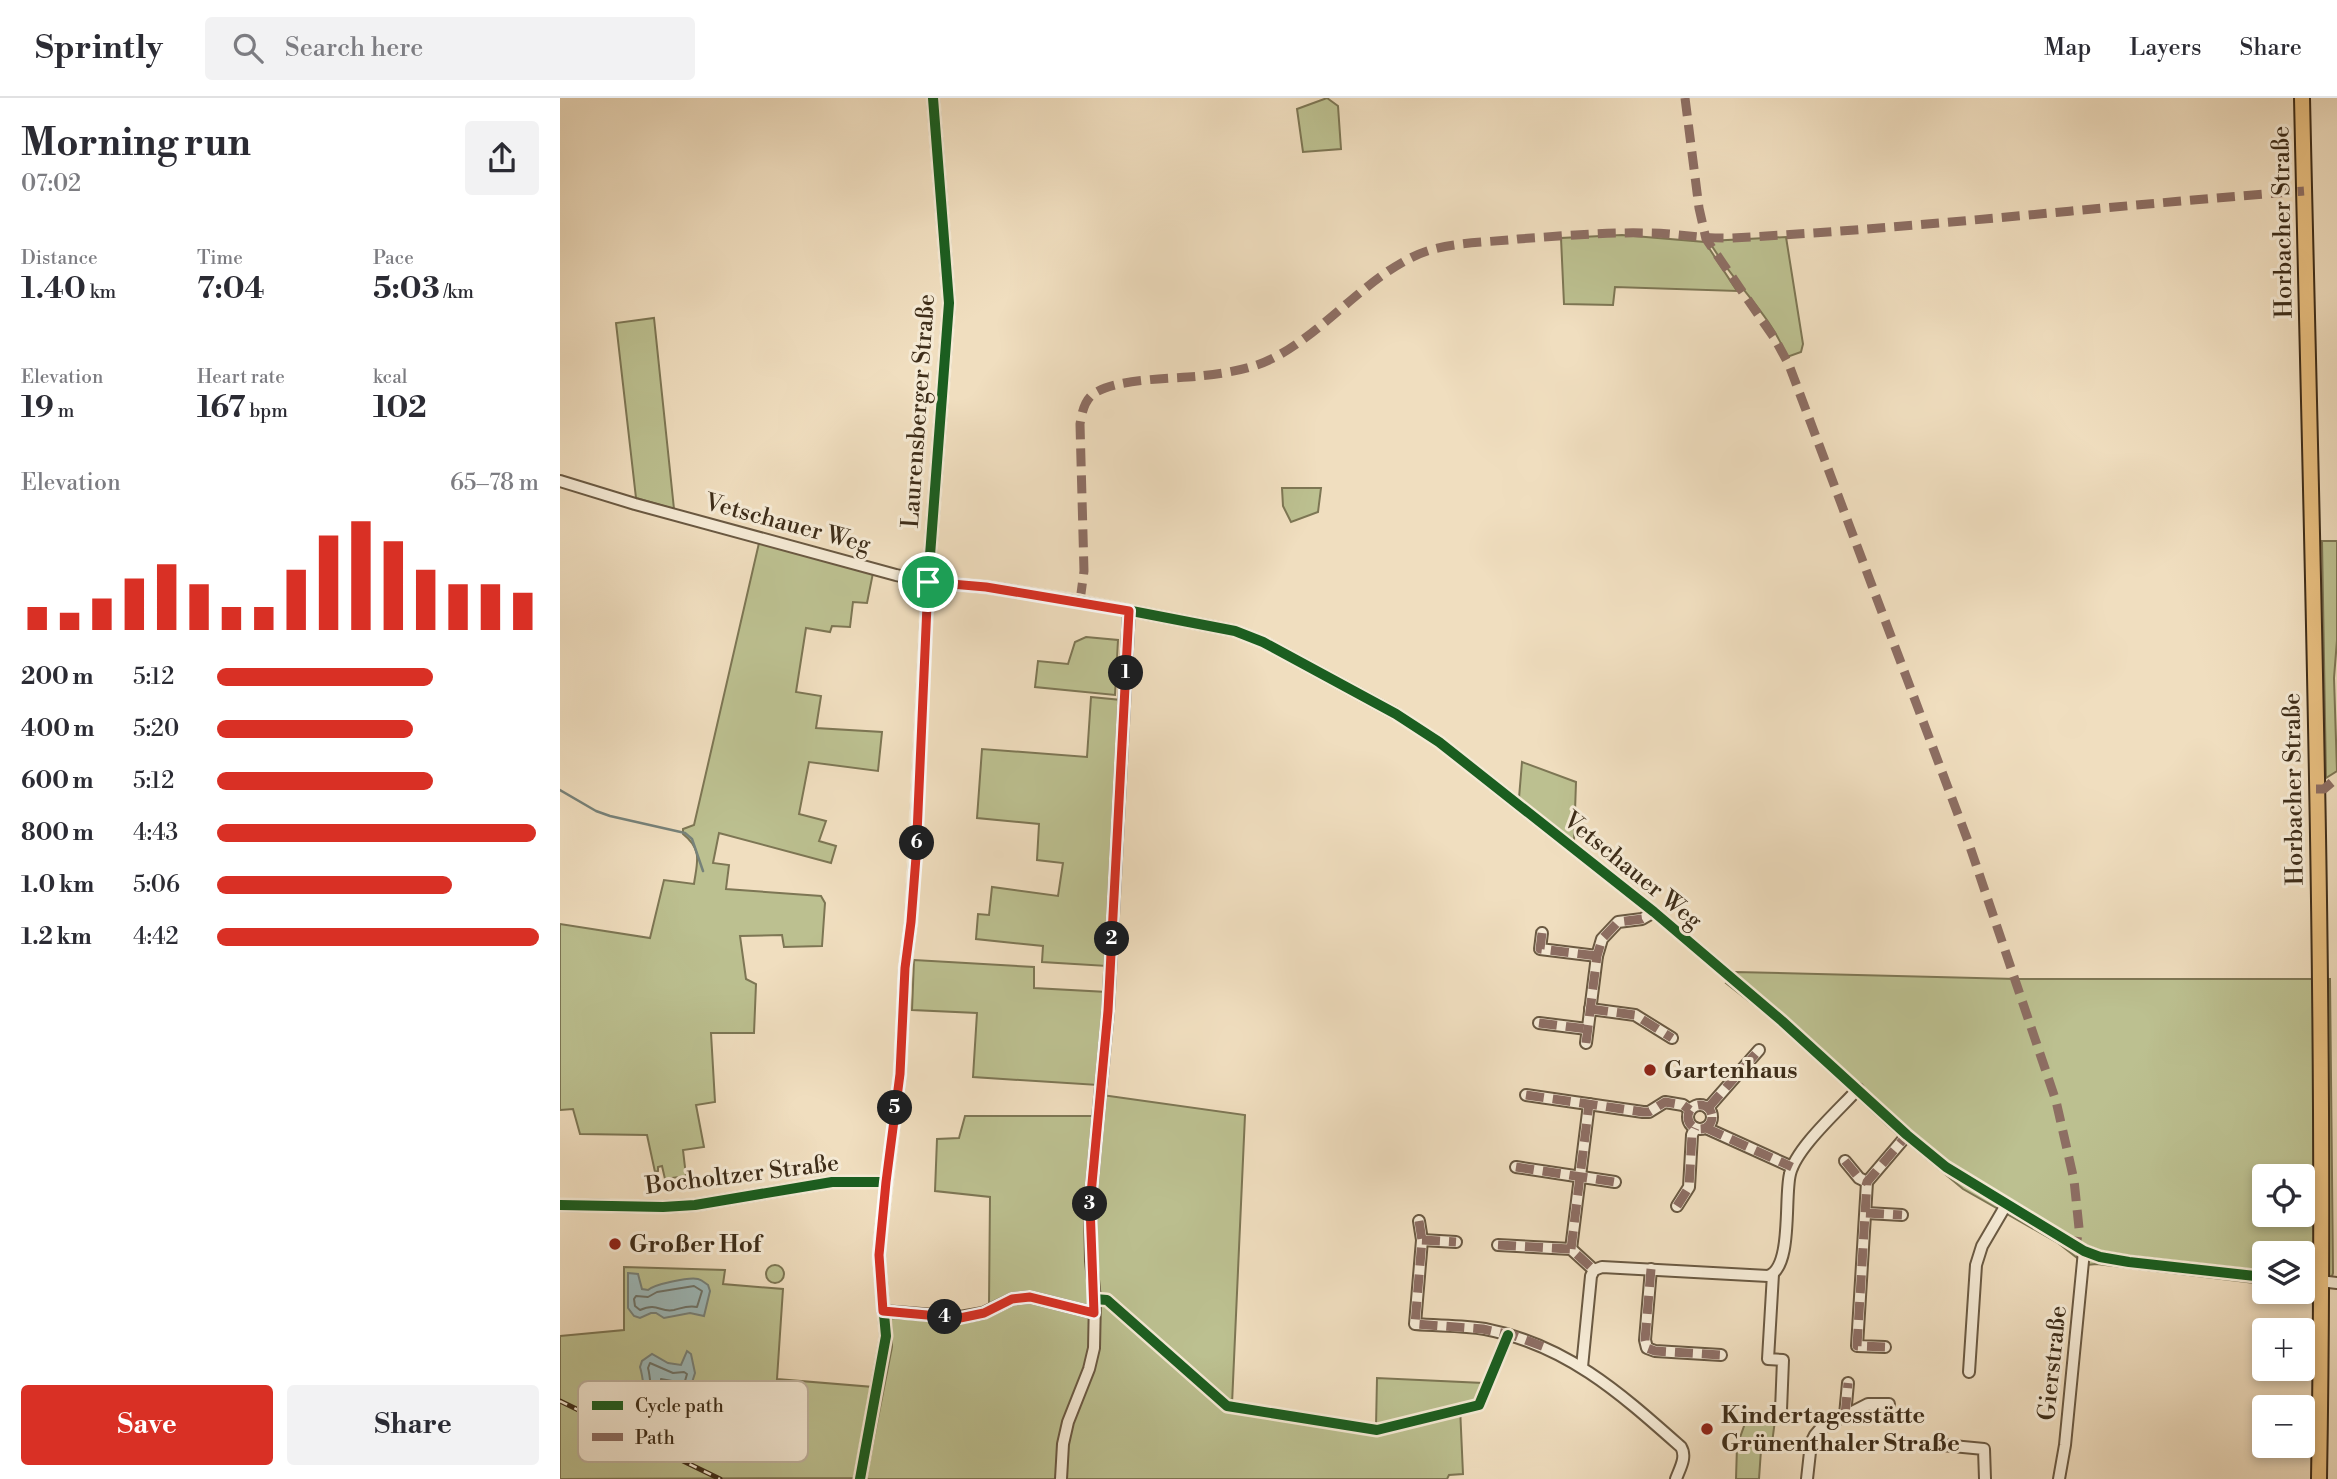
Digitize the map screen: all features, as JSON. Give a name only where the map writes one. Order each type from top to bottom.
[{"type":"main road","name":"Horbacher Straße","points":[[2302,98],[2318,862],[2321,1280],[2319,1479]]},
{"type":"street","name":"Laurensberger Straße","points":[[860,1479],[886,1336],[879,1259],[900,1074],[904,978],[916,857],[928,582],[949,303],[933,98]]},
{"type":"street","name":"Vetschauer Weg","points":[[560,481],[635,504],[928,582],[986,587],[1245,634],[1396,714],[1438,742],[1654,912],[1946,1167],[2084,1251],[2100,1257],[2202,1272],[2252,1276]]},
{"type":"street","points":[[1061,1479],[1063,1444],[1068,1422],[1094,1348],[1090,1205],[1108,1011],[1129,611]]},
{"type":"street","points":[[1586,1043],[1597,956],[1602,939],[1618,922],[1642,919],[1654,912]]},
{"type":"street","points":[[1542,933],[1540,950],[1597,956]]},
{"type":"street","points":[[1590,1009],[1635,1015],[1672,1038]]},
{"type":"street","points":[[1539,1023],[1587,1029]]},
{"type":"street","points":[[1708,1108],[1759,1050]]},
{"type":"street","points":[[1781,1410],[1783,1360],[1768,1359],[1773,1274],[1782,1260],[1789,1176],[1795,1158],[1858,1089]]},
{"type":"street","points":[[1526,1095],[1643,1112],[1649,1112],[1665,1102],[1683,1105],[1690,1110]]},
{"type":"street","points":[[1571,1249],[1589,1104]]},
{"type":"street","points":[[1690,1110],[1699,1105],[1708,1108]]},
{"type":"street","points":[[1677,1206],[1689,1187],[1692,1135],[1712,1119],[1708,1108]]},
{"type":"street","points":[[1690,1110],[1688,1121],[1792,1167]]},
{"type":"street","points":[[1885,1347],[1857,1346],[1867,1182],[1907,1135]]},
{"type":"street","points":[[1845,1161],[1859,1178],[1867,1182]]},
{"type":"street","points":[[1516,1167],[1615,1182]]},
{"type":"street","name":"Bocholtzer Straße","points":[[560,1205],[695,1205],[832,1182],[886,1182]]},
{"type":"street","points":[[1969,1372],[1976,1265],[1982,1246],[2006,1205]]},
{"type":"street","points":[[1866,1213],[1902,1215]]},
{"type":"street","points":[[1419,1221],[1422,1240],[1415,1324],[1468,1327],[1515,1336],[1547,1348],[1582,1367],[1616,1391],[1681,1447],[1684,1457],[1676,1479]]},
{"type":"street","points":[[1422,1240],[1456,1242]]},
{"type":"street","points":[[1498,1245],[1571,1249],[1594,1270]]},
{"type":"street","name":"Gierstraße","points":[[2059,1479],[2065,1445],[2084,1251]]},
{"type":"street","points":[[1582,1367],[1591,1276],[1594,1270],[1602,1267],[1768,1276],[1773,1274]]},
{"type":"street","points":[[1651,1269],[1645,1340],[1647,1348],[1655,1351],[1721,1355]]},
{"type":"street","points":[[2315,1280],[2337,1283]]},
{"type":"street","points":[[883,1311],[960,1318],[984,1313],[1012,1299],[1030,1297],[1094,1313]]},
{"type":"street","points":[[1845,1415],[1848,1382]]},
{"type":"street","points":[[1807,1479],[1811,1443],[1821,1428],[1868,1404],[1889,1404]]},
{"type":"street","points":[[1942,1444],[1984,1449],[1985,1479]]},
{"type":"green space","points":[[1327,98],[1338,106],[1341,149],[1303,152],[1297,109]]},
{"type":"green space","points":[[1622,235],[1705,242],[1737,291],[1615,287],[1613,305],[1564,304],[1561,238]]},
{"type":"green space","points":[[1786,237],[1803,344],[1801,352],[1787,357],[1761,312],[1709,241]]},
{"type":"green space","points":[[654,318],[674,509],[636,498],[616,323]]},
{"type":"green space","points":[[1282,488],[1321,488],[1318,512],[1291,522],[1283,506]]},
{"type":"green space","points":[[2322,541],[2337,541],[2337,640],[2334,678],[2337,771],[2326,778]]},
{"type":"green space","points":[[759,543],[873,573],[867,603],[853,602],[850,627],[832,626],[830,632],[806,628],[796,692],[821,696],[816,728],[882,732],[878,771],[809,762],[799,814],[826,821],[819,841],[836,846],[831,863],[719,833],[713,863],[729,865],[726,889],[821,896],[825,903],[822,946],[784,947],[782,935],[740,936],[746,979],[756,984],[754,1033],[711,1033],[715,1102],[696,1105],[704,1147],[683,1150],[686,1176],[665,1179],[662,1166],[655,1172],[647,1135],[580,1134],[573,1109],[560,1110],[560,924],[650,938],[664,880],[694,884],[696,851],[683,834],[683,829],[694,825]]},
{"type":"green space","points":[[1086,637],[1118,640],[1115,695],[1035,687],[1038,661],[1068,664],[1075,642]]},
{"type":"green space","points":[[1091,697],[1121,700],[1107,966],[1042,962],[1043,946],[976,939],[978,914],[989,915],[992,887],[1058,896],[1063,863],[1037,860],[1039,824],[977,818],[982,749],[1087,757]]},
{"type":"green space","points":[[1522,762],[1576,782],[1574,841],[1519,798]]},
{"type":"green space","points":[[914,960],[1034,967],[1034,988],[1107,992],[1098,1085],[973,1077],[977,1013],[912,1010]]},
{"type":"green space","points":[[1735,972],[2016,979],[2330,979],[2333,1273],[2328,1289],[2315,1288],[2315,1241],[2252,1241],[2252,1283],[2097,1264],[2086,1265],[2058,1243],[1963,1189],[1892,1130],[1778,1024],[1726,983]]},
{"type":"green space","points":[[1102,1095],[1245,1115],[1232,1404],[1376,1427],[1377,1378],[1483,1383],[1480,1393],[1482,1395],[1477,1404],[1460,1407],[1463,1474],[1449,1475],[1447,1479],[866,1479],[892,1347],[891,1318],[953,1321],[989,1305],[990,1197],[935,1191],[937,1139],[959,1138],[965,1116],[1100,1116]]},
{"type":"green space","points":[[771,1265],[779,1265],[784,1274],[782,1281],[771,1283],[766,1278],[766,1270]]},
{"type":"green space","points":[[624,1267],[725,1270],[723,1284],[783,1289],[777,1379],[801,1381],[578,1381],[578,1462],[808,1462],[808,1382],[873,1387],[854,1478],[560,1479],[560,1336],[624,1330]]},
{"type":"green space","points":[[1749,1412],[1776,1413],[1772,1443],[1761,1450],[1759,1479],[1736,1479],[1737,1446]]},
{"type":"water","points":[[628,1273],[638,1274],[642,1289],[648,1290],[680,1280],[702,1281],[708,1285],[710,1291],[704,1316],[690,1313],[664,1318],[651,1313],[640,1318],[634,1316],[628,1308]]},
{"type":"water","points":[[687,1351],[691,1354],[695,1373],[692,1381],[642,1381],[640,1367],[642,1361],[652,1354],[668,1363],[681,1365]]},
{"type":"waterway","points":[[560,790],[610,816],[685,833],[692,839],[703,871]]},
{"type":"railway","points":[[560,1401],[578,1410]]},
{"type":"railway","points":[[685,1462],[720,1479]]},
{"type":"marked path","points":[[1685,98],[1699,208],[1706,239],[1775,339],[1789,365],[1968,841],[2056,1101],[2074,1180],[2079,1228],[2076,1246]]},
{"type":"marked path","points":[[1080,601],[1084,571],[1080,424],[1085,404],[1092,395],[1102,389],[1128,382],[1214,374],[1257,365],[1302,340],[1388,271],[1434,249],[1476,242],[1599,234],[1657,233],[1720,238],[1803,234],[2304,191]]},
{"type":"marked path","points":[[2316,789],[2324,789],[2337,778]]},
{"type":"marked path","points":[[1586,1043],[1597,956],[1602,939],[1618,922],[1642,919],[1654,912]]},
{"type":"marked path","points":[[1542,933],[1540,949],[1597,956]]},
{"type":"marked path","points":[[1590,1009],[1635,1015],[1672,1038]]},
{"type":"marked path","points":[[1539,1023],[1587,1029]]},
{"type":"marked path","points":[[1708,1108],[1759,1050]]},
{"type":"marked path","points":[[1526,1095],[1643,1112],[1649,1112],[1665,1102],[1683,1105],[1690,1110]]},
{"type":"marked path","points":[[1571,1249],[1589,1104]]},
{"type":"marked path","points":[[1700,1105],[1709,1108],[1712,1117],[1709,1126],[1700,1129],[1691,1126],[1688,1117],[1691,1108],[1700,1105]]},
{"type":"marked path","points":[[1677,1206],[1689,1187],[1692,1135],[1695,1128]]},
{"type":"marked path","points":[[1706,1128],[1792,1167]]},
{"type":"marked path","points":[[1885,1347],[1857,1346],[1867,1182],[1907,1135]]},
{"type":"marked path","points":[[1845,1161],[1859,1178],[1867,1182]]},
{"type":"marked path","points":[[1516,1167],[1615,1182]]},
{"type":"marked path","points":[[1866,1213],[1902,1215]]},
{"type":"marked path","points":[[1419,1221],[1422,1240],[1415,1324],[1483,1329],[1515,1336],[1547,1348]]},
{"type":"marked path","points":[[1422,1240],[1456,1242]]},
{"type":"marked path","points":[[1498,1245],[1571,1249],[1594,1270]]},
{"type":"marked path","points":[[1651,1269],[1645,1340],[1647,1348],[1655,1351],[1721,1355]]},
{"type":"marked path","points":[[1845,1415],[1848,1383]]},
{"type":"cycle path","points":[[860,1479],[886,1336],[879,1259],[880,1239],[900,1074],[905,968],[911,922],[928,582],[949,303],[933,98]]},
{"type":"cycle path","points":[[928,582],[986,587],[1080,601],[1235,631],[1263,642],[1396,714],[1439,742],[1654,912],[1946,1167],[2084,1251],[2100,1257],[2252,1276]]},
{"type":"cycle path","points":[[560,1205],[695,1205],[832,1182],[886,1182]]},
{"type":"cycle path","points":[[1095,1299],[1107,1300],[1227,1406],[1377,1430],[1479,1405],[1508,1335]]},
{"type":"place","name":"Gartenhaus","points":[[1650,1070]]},
{"type":"place","name":"Großer Hof","points":[[615,1244]]},
{"type":"place","name":"Kindertagesstätte Grünenthaler Straße","points":[[1707,1429]]},
{"type":"route","points":[[928,582],[986,587],[1129,611],[1108,1011],[1090,1205],[1094,1313],[1030,1297],[1012,1299],[984,1313],[960,1318],[883,1311],[879,1255],[900,1074],[905,968],[916,857],[928,582]]}]
